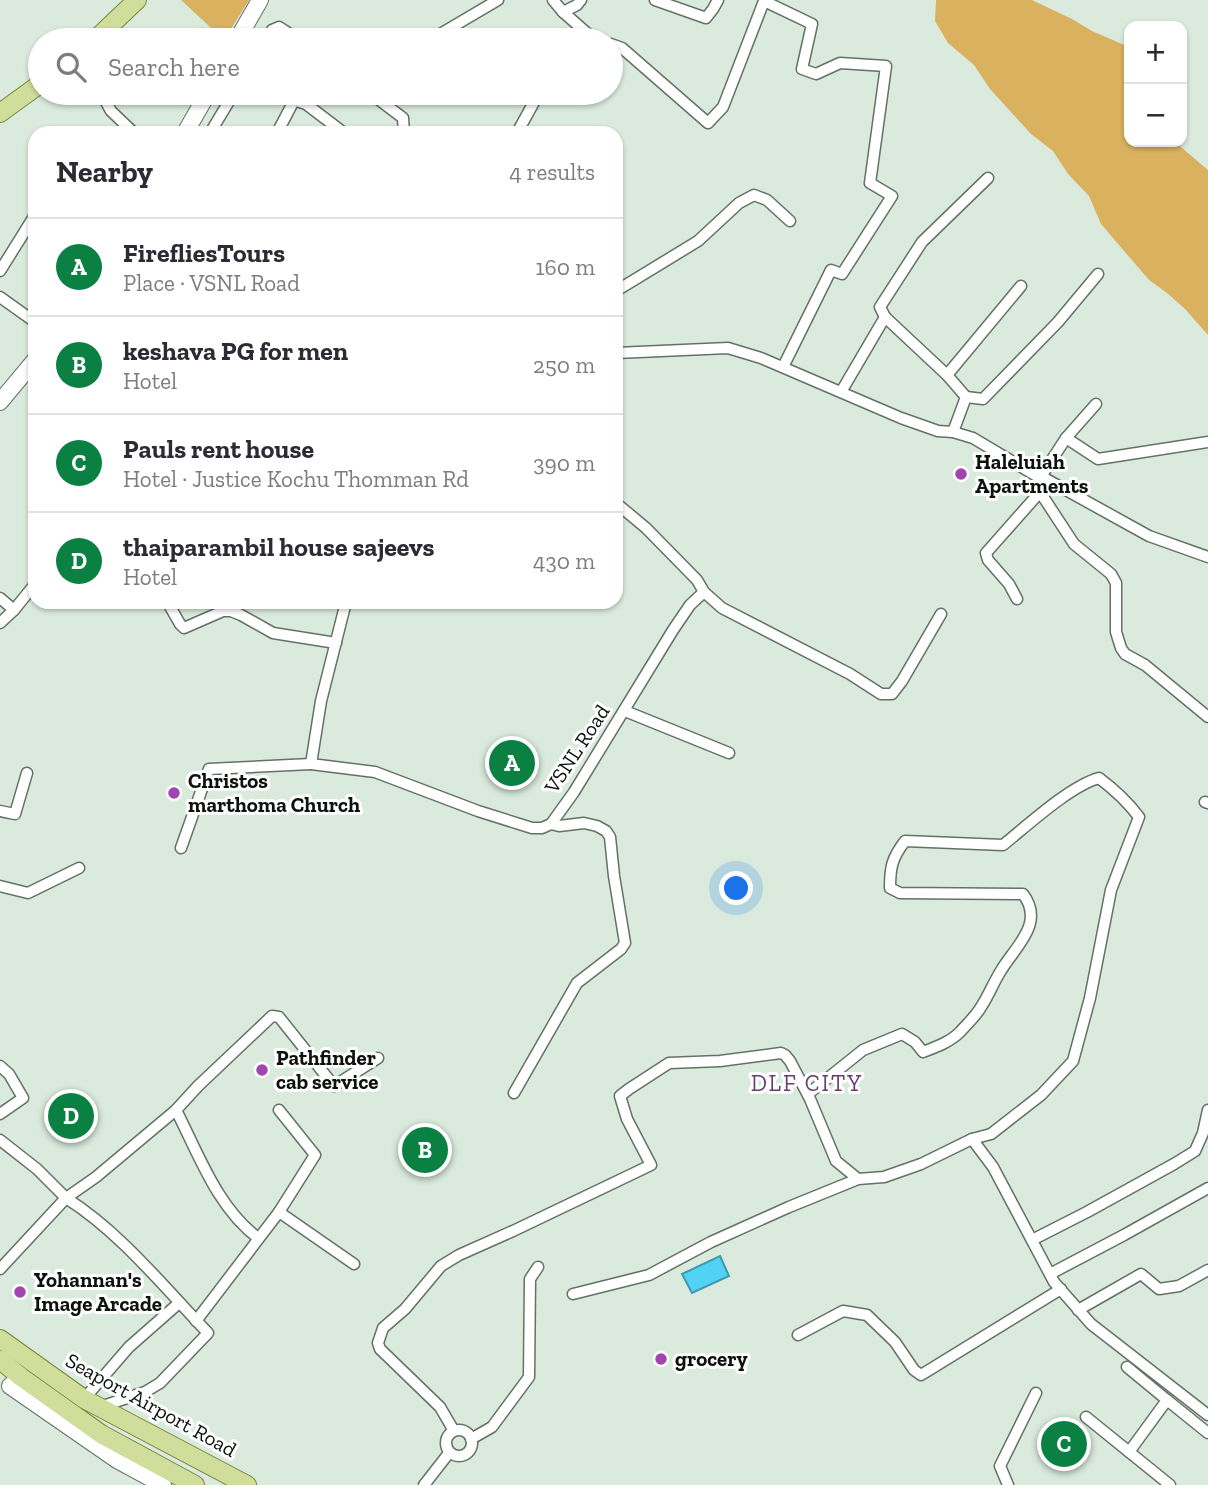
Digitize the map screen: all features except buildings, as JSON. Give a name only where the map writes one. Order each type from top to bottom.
[{"type":"main road","points":[[108,28],[137,0]]},
{"type":"main road","points":[[0,113],[28,93]]},
{"type":"main road","name":"Seaport Airport Road","points":[[0,1339],[92,1403],[247,1485]]},
{"type":"main road","name":"Seaport Airport Road","points":[[0,1360],[11,1385],[195,1485]]},
{"type":"street","points":[[244,28],[260,0]]},
{"type":"street","points":[[450,28],[498,0]]},
{"type":"street","points":[[553,0],[581,28]]},
{"type":"street","points":[[563,12],[581,0]]},
{"type":"street","points":[[655,0],[706,18],[718,0]]},
{"type":"street","points":[[623,49],[708,123],[723,107],[764,1],[812,24],[802,69],[816,74],[840,63],[886,66],[870,183],[892,196],[842,274],[831,270],[783,367]]},
{"type":"street","points":[[108,105],[127,126]]},
{"type":"street","points":[[189,126],[201,105]]},
{"type":"street","points":[[214,126],[227,105]]},
{"type":"street","points":[[283,126],[291,105]]},
{"type":"street","points":[[307,105],[335,126]]},
{"type":"street","points":[[386,105],[403,118],[404,126]]},
{"type":"street","points":[[521,126],[532,105]]},
{"type":"street","points":[[988,178],[922,242],[880,307],[885,317],[947,375],[966,397],[983,399],[1058,322],[1098,274]]},
{"type":"street","points":[[623,287],[698,241],[739,203],[754,195],[767,200],[790,220]]},
{"type":"street","points":[[0,271],[28,226]]},
{"type":"street","points":[[947,375],[1020,286]]},
{"type":"street","points":[[0,297],[28,317]]},
{"type":"street","points":[[841,392],[885,317]]},
{"type":"street","points":[[623,354],[729,348],[761,358],[926,426],[973,438],[1149,536],[1208,557]]},
{"type":"street","points":[[0,402],[28,368]]},
{"type":"street","points":[[953,432],[966,397]]},
{"type":"street","points":[[1017,599],[1009,584],[988,560],[986,553],[1040,492],[1043,479],[1066,439],[1096,404]]},
{"type":"street","points":[[1066,439],[1098,459],[1208,442]]},
{"type":"street","points":[[1040,492],[1074,544],[1111,573],[1116,583],[1116,632],[1125,654],[1145,665],[1208,717]]},
{"type":"street","points":[[623,509],[646,528],[722,608],[850,674],[881,694],[892,694],[902,681],[941,614]]},
{"type":"street","name":"VSNL Road","points":[[181,848],[209,769],[310,764],[375,772],[478,811],[532,828],[551,824],[574,792],[690,604],[704,592]]},
{"type":"street","points":[[0,624],[28,593]]},
{"type":"street","points":[[0,598],[14,610]]},
{"type":"street","points":[[171,609],[184,628],[223,611],[232,611],[272,633],[336,643]]},
{"type":"street","points":[[310,764],[321,701],[344,609]]},
{"type":"street","points":[[625,711],[729,753]]},
{"type":"street","points":[[0,811],[15,814],[27,774]]},
{"type":"street","points":[[572,1294],[649,1275],[711,1242],[789,1207],[858,1179],[884,1177],[921,1164],[972,1139],[991,1134],[1041,1095],[1073,1061],[1090,998],[1111,890],[1139,817],[1116,790],[1099,778],[1087,781],[1003,845],[905,841],[894,855],[890,888],[900,893],[1023,894],[1029,902],[1031,919],[1024,939],[1002,969],[980,1010],[958,1034],[940,1046],[922,1052],[915,1042],[902,1034],[863,1050],[808,1094]]},
{"type":"street","points":[[514,1093],[577,983],[625,943],[610,837],[597,826],[584,823],[559,826],[551,824]]},
{"type":"street","points":[[0,886],[28,893],[79,868]]},
{"type":"street","points":[[0,1269],[66,1198],[96,1177],[176,1110],[225,1059],[274,1015],[279,1017],[334,1086],[378,1058]]},
{"type":"street","points":[[454,1431],[440,1407],[380,1349],[380,1334],[441,1266],[458,1255],[651,1165],[627,1119],[620,1096],[638,1082],[669,1063],[720,1061],[781,1053],[790,1061],[808,1094],[836,1161],[858,1179]]},
{"type":"street","points":[[0,1066],[9,1074],[23,1098],[0,1114]]},
{"type":"street","points":[[176,1110],[220,1198],[245,1228],[258,1238]]},
{"type":"street","points":[[196,1321],[279,1212],[315,1156],[278,1110]]},
{"type":"street","points":[[1032,1240],[1195,1151],[1203,1133],[1208,1110]]},
{"type":"street","points":[[972,1139],[993,1167],[1060,1289],[1091,1324],[1208,1415]]},
{"type":"street","points":[[0,1140],[127,1248],[208,1333],[160,1384],[145,1392],[92,1403]]},
{"type":"street","points":[[1051,1274],[1208,1188]]},
{"type":"street","points":[[279,1212],[354,1264]]},
{"type":"street","points":[[471,1439],[492,1427],[529,1377],[530,1279],[538,1267]]},
{"type":"street","points":[[1078,1310],[1141,1274],[1159,1289],[1179,1286],[1208,1270]]},
{"type":"street","points":[[798,1335],[843,1311],[867,1315],[895,1342],[914,1370],[921,1375],[1060,1289]]},
{"type":"street","points":[[92,1403],[129,1347],[179,1303]]},
{"type":"street","points":[[1127,1367],[1208,1433]]},
{"type":"street","points":[[11,1385],[117,1460],[163,1485]]},
{"type":"street","points":[[1008,1485],[1000,1466],[1036,1392]]},
{"type":"street","points":[[1129,1452],[1167,1400]]},
{"type":"street","points":[[1086,1417],[1170,1485]]},
{"type":"street","points":[[461,1430],[471,1439],[472,1446],[462,1456],[449,1453],[446,1447],[446,1441],[454,1431],[461,1430]]},
{"type":"street","points":[[424,1485],[449,1453]]},
{"type":"shaded area","points":[[181,0],[249,0],[232,28],[211,28]]},
{"type":"shaded area","points":[[936,0],[1032,0],[1124,45],[1124,147],[1181,147],[1208,170],[1208,335],[1185,309],[1149,280],[1101,224],[1089,196],[1068,174],[1053,151],[1031,134],[990,89],[974,65],[948,43],[935,21]]},
{"type":"water","points":[[720,1256],[729,1276],[692,1293],[682,1274]]},
{"type":"place","name":"Haleluiah Apartments","points":[[961,474]]},
{"type":"place","name":"FirefliesTours","points":[[512,763]]},
{"type":"place","name":"Christos marthoma Church","points":[[174,793]]},
{"type":"place","name":"Pathfinder cab service","points":[[262,1070]]},
{"type":"place","name":"thaiparambil house sajeevs","points":[[71,1116]]},
{"type":"place","name":"keshava PG for men","points":[[425,1150]]},
{"type":"place","name":"Yohannan's Image Arcade","points":[[20,1292]]},
{"type":"place","name":"grocery","points":[[661,1359]]},
{"type":"place","name":"Pauls rent house","points":[[1064,1444]]},
{"type":"district","name":"DLF CITY","points":[[807,1083]]}]
